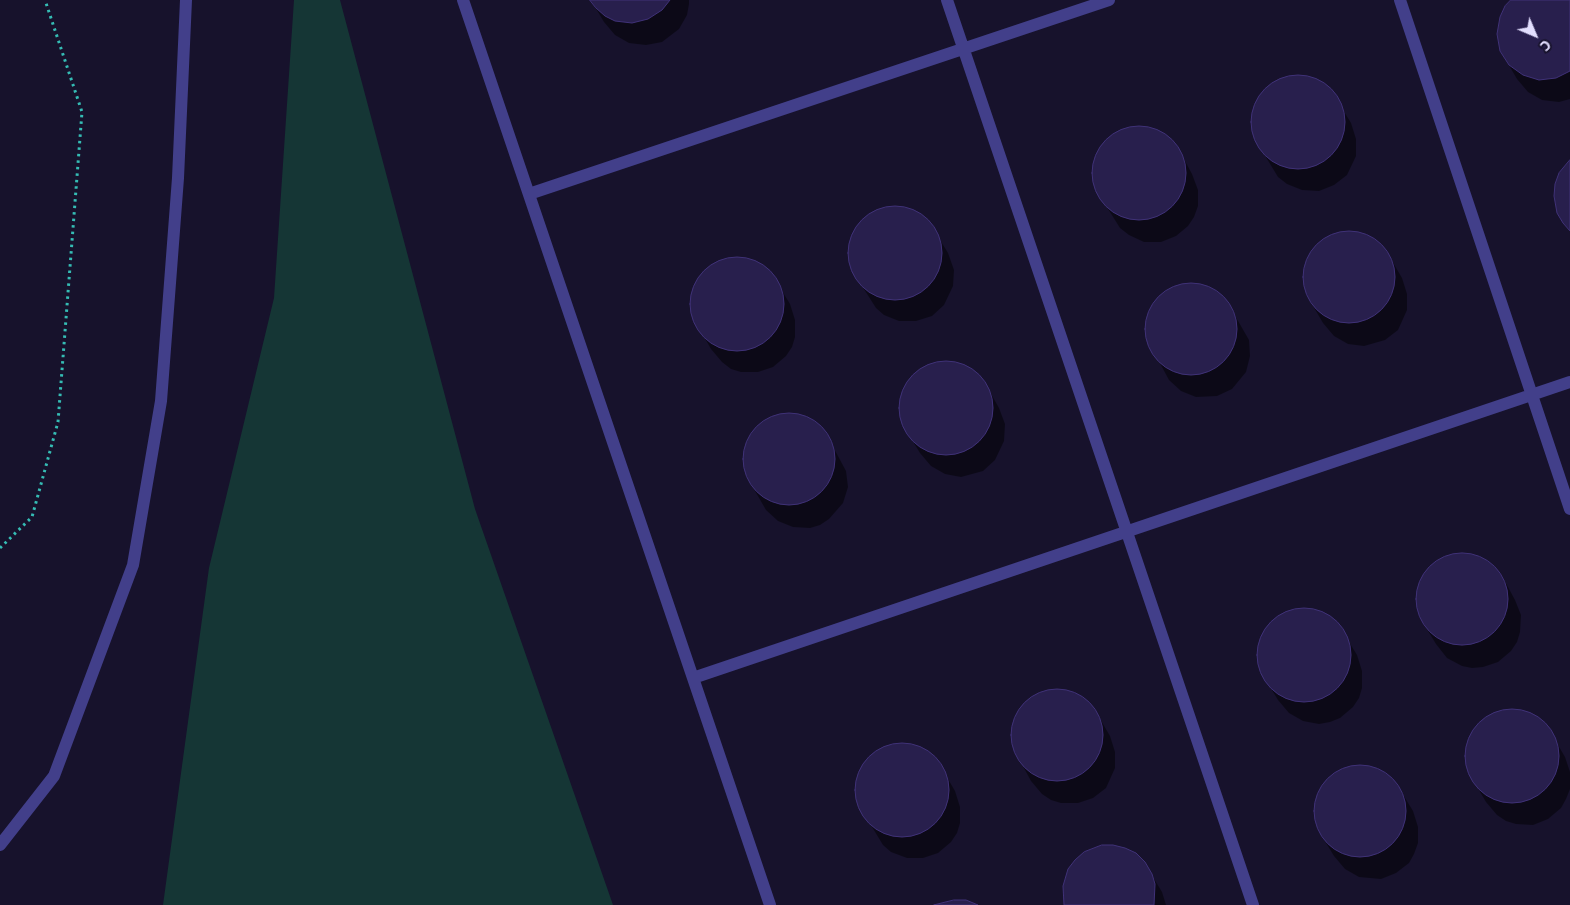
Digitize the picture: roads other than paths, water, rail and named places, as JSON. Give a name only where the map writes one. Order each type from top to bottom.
[{"type":"street","points":[[0,845],[54,776],[133,565],[161,401],[178,178],[186,0]]},
{"type":"street","points":[[463,0],[770,905]]},
{"type":"street","points":[[947,0],[1253,905]]},
{"type":"street","points":[[529,194],[1109,0]]},
{"type":"street","points":[[1400,0],[1570,509]]},
{"type":"street","points":[[693,678],[1570,382]]}]
